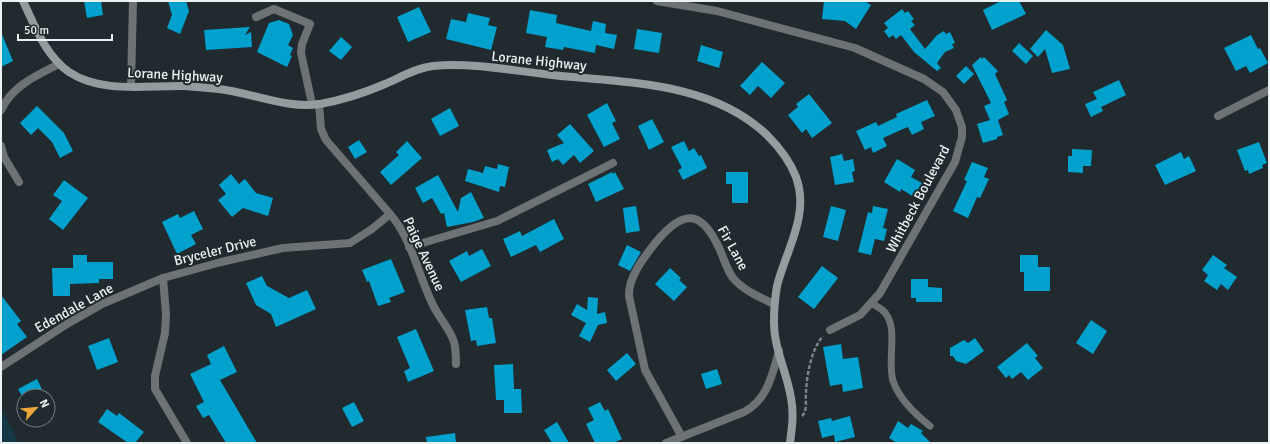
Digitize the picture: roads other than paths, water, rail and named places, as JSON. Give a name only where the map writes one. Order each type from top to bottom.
[{"type":"street","name":"Lorane Highway","points":[[23,1],[47,50],[59,64],[82,79],[95,83],[131,86],[186,86],[219,89],[289,103],[316,104],[356,96],[415,70],[430,66],[448,65],[667,88],[700,96],[726,106],[745,117],[777,145],[790,164],[800,191],[800,214],[796,232],[778,284],[774,304],[774,325],[779,351],[791,395],[793,420],[790,443]]},
{"type":"street","points":[[131,86],[133,1]]},
{"type":"street","name":"Whitbeck Boulevard","points":[[658,1],[717,11],[855,48],[924,79],[943,92],[950,100],[960,118],[962,127],[959,154],[880,293],[860,315],[830,330]]},
{"type":"street","name":"Paige Avenue","points":[[256,17],[274,9],[310,24],[302,44],[301,54],[316,104],[321,129],[326,140],[390,214],[409,247],[433,305],[452,337],[455,345],[456,364]]},
{"type":"street","points":[[1,110],[6,99],[19,86],[59,64]]},
{"type":"street","points":[[1218,116],[1269,90]]},
{"type":"street","points":[[1,146],[6,161],[19,182]]},
{"type":"street","points":[[409,247],[497,221],[614,163]]},
{"type":"street","name":"Bryceler Drive","points":[[187,443],[155,389],[155,376],[165,333],[166,314],[163,278],[221,262],[283,248],[350,243],[372,229],[390,214]]},
{"type":"street","name":"Fir Lane","points":[[682,437],[645,370],[629,296],[629,288],[648,253],[664,233],[681,220],[693,218],[701,222],[710,232],[734,278],[752,293],[774,304]]},
{"type":"street","name":"Edendale Lane","points":[[1,367],[67,324],[102,304],[163,278]]},
{"type":"street","points":[[666,443],[744,412],[755,404],[770,384],[779,351]]},
{"type":"lane","points":[[871,303],[886,314],[890,324],[891,369],[896,387],[908,404],[930,426]]}]
